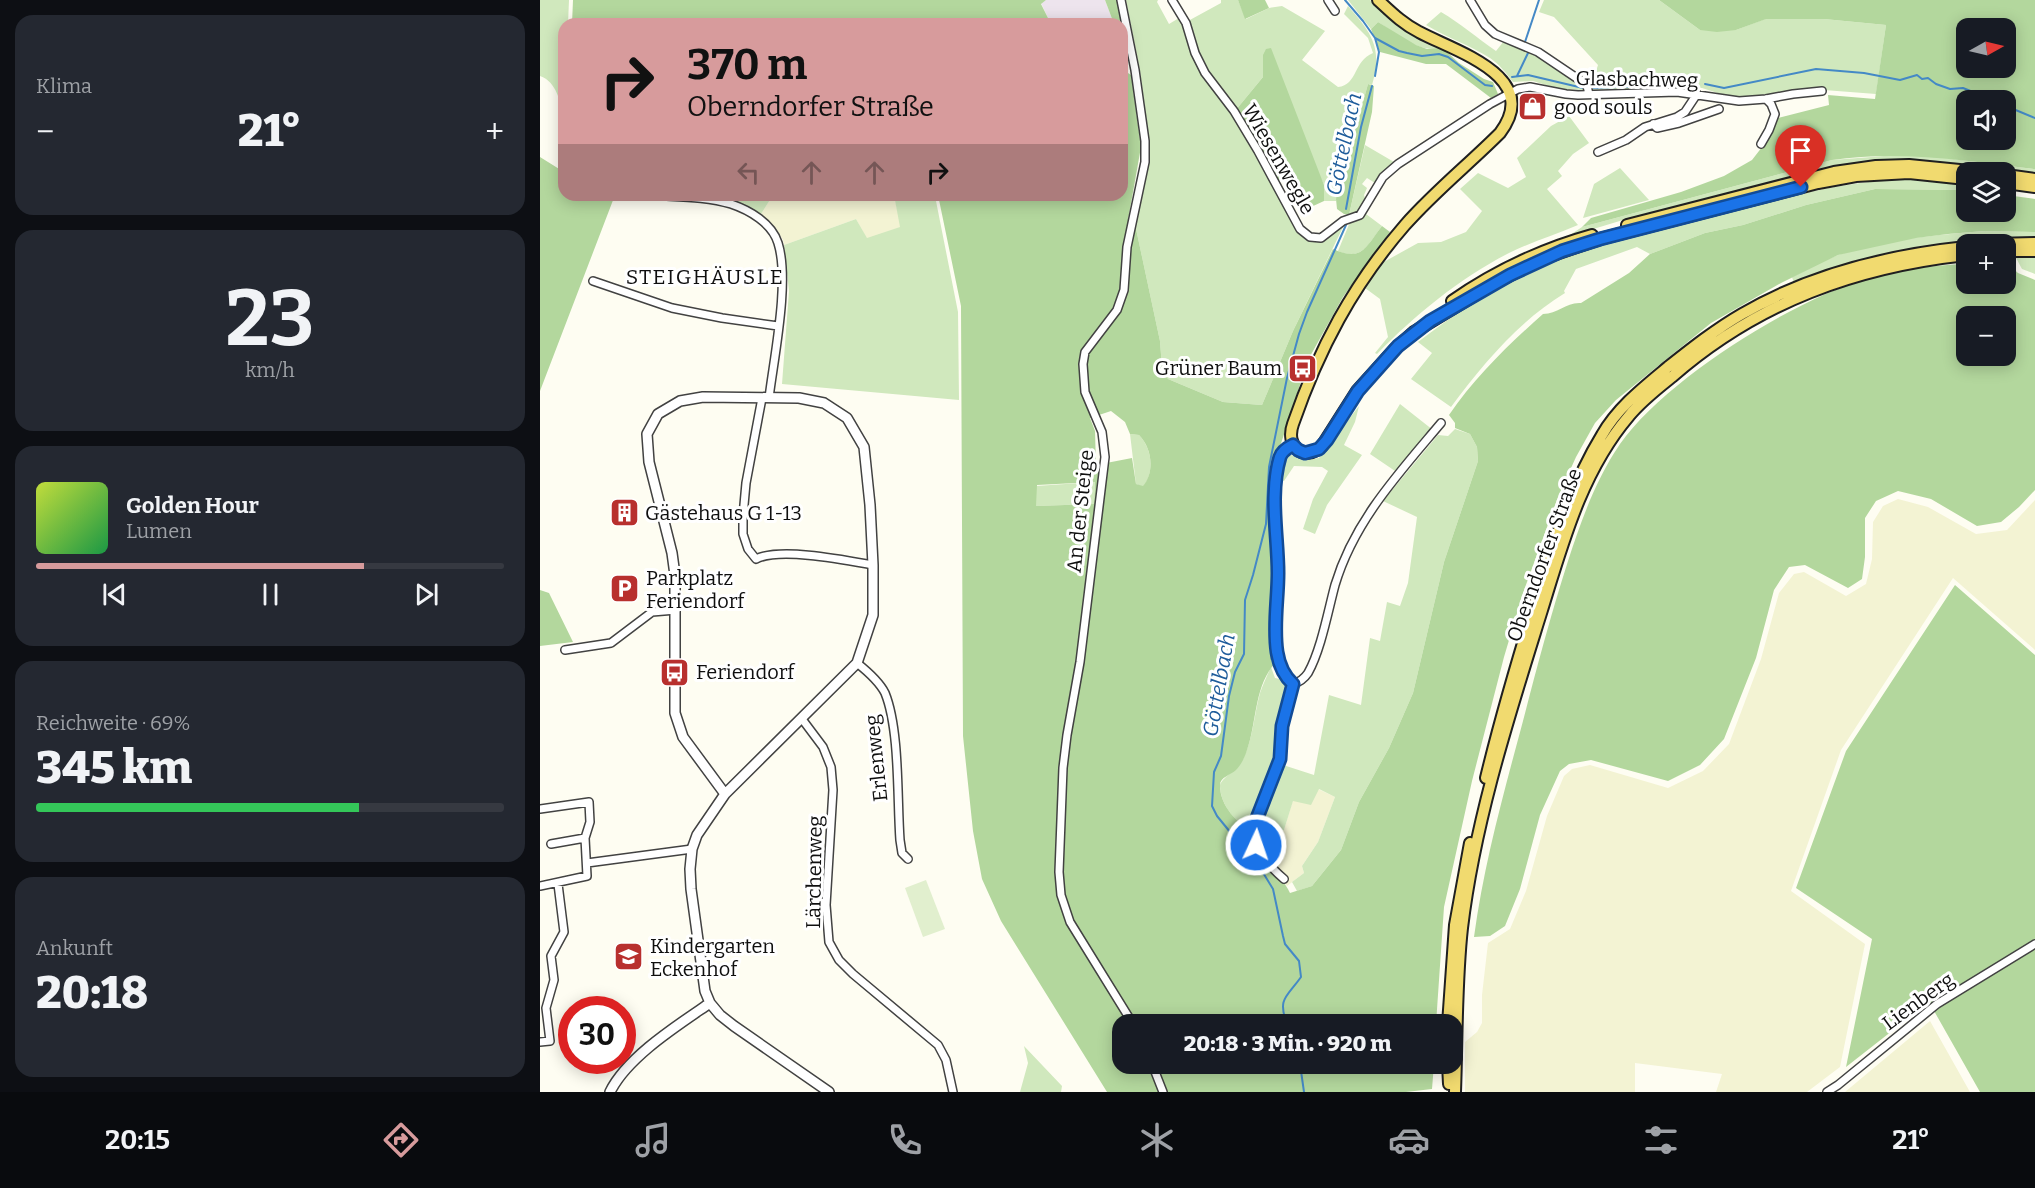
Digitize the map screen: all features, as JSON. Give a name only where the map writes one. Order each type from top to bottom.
[{"type":"main road","points":[[1378,0],[1394,15],[1419,32],[1489,67],[1499,77],[1509,93],[1511,112],[1505,127],[1405,225],[1362,279],[1346,304],[1331,330],[1304,391],[1292,428],[1293,445],[1305,453],[1319,449],[1327,440],[1358,391],[1395,349],[1464,292],[1507,267],[1543,251],[1679,210],[1834,172],[1876,166],[1909,165],[1956,170]]},
{"type":"main road","points":[[1430,321],[1493,284],[1544,258],[1600,239],[1818,183],[1856,176],[1909,173],[1956,178]]},
{"type":"main road","points":[[2016,176],[2035,179]]},
{"type":"main road","points":[[2016,184],[2035,187]]},
{"type":"main road","points":[[2016,243],[2035,243]]},
{"type":"main road","name":"Oberndorfer Straße","points":[[1449,1014],[1458,898],[1467,852],[1498,729],[1515,667],[1568,505],[1583,468],[1602,433],[1621,408],[1653,379],[1714,331],[1744,313],[1839,272],[1903,255],[1956,248]]},
{"type":"main road","points":[[2016,251],[2035,251]]},
{"type":"main road","name":"Oberndorfer Straße","points":[[1455,1092],[1462,926],[1477,844],[1509,718],[1558,558],[1593,469],[1610,441],[1630,415],[1666,381],[1720,339],[1752,319],[1813,290],[1848,278],[1922,261],[1956,256]]},
{"type":"main road","points":[[1448,1074],[1449,1092]]},
{"type":"street","name":"An der Steige","points":[[1121,0],[1125,18]]},
{"type":"street","name":"Wiesenwegle","points":[[1172,0],[1186,23],[1195,53],[1205,73],[1234,111],[1300,229],[1310,237],[1321,238],[1343,221],[1360,215],[1383,177],[1398,164],[1509,93]]},
{"type":"street","points":[[1328,0],[1335,11]]},
{"type":"street","points":[[1385,0],[1394,15]]},
{"type":"street","points":[[1470,0],[1485,25],[1495,34],[1538,52],[1584,83],[1589,94]]},
{"type":"street","name":"An der Steige","points":[[1127,1014],[1070,922],[1061,895],[1059,872],[1064,757],[1080,662],[1105,457],[1102,432],[1085,392],[1083,364],[1085,352],[1118,310],[1124,290],[1127,247],[1145,162],[1145,141],[1128,35]]},
{"type":"street","name":"Glasbachweg","points":[[1509,93],[1518,88],[1530,87],[1566,94],[1677,92],[1739,101],[1822,92]]},
{"type":"street","points":[[1598,152],[1617,145],[1653,124],[1677,117],[1685,112],[1697,94]]},
{"type":"street","points":[[1761,144],[1775,114],[1766,99]]},
{"type":"street","points":[[1653,124],[1657,128],[1719,109]]},
{"type":"street","points":[[708,201],[728,203],[755,215],[773,231],[781,255],[782,285],[778,326],[766,398],[746,483],[743,534],[748,549],[756,559],[770,554],[840,559],[873,565]]},
{"type":"street","points":[[593,281],[672,308],[778,326]]},
{"type":"street","points":[[725,794],[683,737],[675,713],[675,575],[672,553],[649,462],[647,434],[658,414],[680,401],[703,397],[799,398],[824,404],[847,418],[864,447],[870,505],[873,615],[856,663],[725,794],[697,835],[692,849],[690,869],[702,978],[710,1003],[734,1026],[829,1092]]},
{"type":"street","points":[[1293,684],[1299,682],[1308,672],[1319,644],[1338,576],[1353,540],[1375,503],[1441,423]]},
{"type":"street","points":[[1293,445],[1281,456],[1276,487],[1278,574],[1275,632],[1281,667],[1285,676],[1293,684]]},
{"type":"street","points":[[565,650],[611,643],[652,612],[676,610]]},
{"type":"street","name":"Erlenweg","points":[[856,663],[871,674],[884,691],[890,712],[894,734],[900,840],[902,853],[908,859]]},
{"type":"street","points":[[1284,879],[1261,855],[1256,845],[1255,827],[1261,805],[1280,759],[1282,726],[1293,684]]},
{"type":"street","name":"Lärchenweg","points":[[802,719],[823,747],[831,767],[833,790],[826,905],[829,942],[839,960],[853,974],[938,1045],[946,1060],[953,1092]]},
{"type":"street","points":[[540,810],[589,802],[590,822],[585,838],[587,876],[540,886]]},
{"type":"street","points":[[551,844],[585,838]]},
{"type":"street","points":[[587,863],[692,849]]},
{"type":"street","points":[[540,1042],[550,1041],[546,1008],[554,980],[550,956],[564,932],[558,884]]},
{"type":"street","name":"Lienberg","points":[[1827,1092],[1937,1004],[2035,944]]},
{"type":"street","points":[[610,1092],[625,1068],[669,1032],[710,1003]]},
{"type":"street","points":[[1156,1074],[1163,1092]]},
{"type":"shaded area","points":[[1046,0],[1105,0],[1112,18],[1048,18],[1041,3]]},
{"type":"green space","points":[[540,0],[569,0],[568,18],[558,18],[558,97],[550,83],[540,76]]},
{"type":"green space","points":[[573,0],[1046,0],[1041,4],[1048,18],[572,18]]},
{"type":"green space","points":[[1105,0],[1118,0],[1121,18],[1112,18]]},
{"type":"green space","points":[[1126,0],[1158,0],[1169,24],[1179,18],[1195,61],[1232,111],[1288,215],[1300,232],[1322,240],[1327,239],[1344,225],[1293,331],[1262,405],[1223,402],[1168,379],[1162,368],[1160,341],[1135,224],[1150,145],[1140,71]]},
{"type":"green space","points":[[1221,0],[1238,0],[1246,19],[1269,8],[1282,6],[1325,31],[1302,60],[1338,87],[1349,82],[1362,61],[1373,53],[1368,38],[1344,14],[1348,6],[1369,33],[1376,51],[1375,72],[1372,85],[1368,84],[1336,201],[1324,201],[1324,185],[1263,55],[1263,77],[1235,111],[1207,72],[1188,21],[1221,3]]},
{"type":"green space","points":[[1238,0],[1265,0],[1269,8],[1245,19]]},
{"type":"green space","points":[[1348,0],[1370,0],[1392,20],[1438,48],[1430,49],[1414,45],[1378,22],[1371,29]]},
{"type":"green space","points":[[1544,0],[1659,0],[1700,30],[1736,30],[1765,19],[1824,19],[1886,25],[1876,94],[1811,89],[1743,97],[1727,96],[1702,88],[1593,92],[1592,84],[1598,65],[1554,17],[1539,12]]},
{"type":"green space","points":[[1659,0],[2035,0],[2035,169],[2016,167],[2016,162],[1976,162],[1908,156],[1832,160],[1582,227],[1591,218],[1681,192],[1724,176],[1752,160],[1769,138],[1778,118],[1829,105],[1828,95],[1875,99],[1886,25],[1824,19],[1766,19],[1736,30],[1717,32],[1700,30]]},
{"type":"green space","points":[[1441,12],[1496,51],[1504,41],[1536,54],[1582,84],[1584,90],[1559,89],[1533,81],[1513,82],[1490,58],[1426,25]]},
{"type":"green space","points":[[1378,22],[1416,45],[1446,51],[1459,63],[1493,82],[1498,94],[1491,98],[1446,64],[1426,64],[1380,52],[1371,29]]},
{"type":"green space","points":[[1271,48],[1324,185],[1324,201],[1311,207],[1295,175],[1275,182],[1235,111],[1263,77],[1263,55],[1266,49]]},
{"type":"green space","points":[[1128,73],[1131,75],[1141,147],[1128,220],[1135,224],[1160,341],[1162,368],[1168,379],[1223,402],[1262,405],[1293,331],[1333,249],[1343,253],[1357,253],[1367,246],[1382,226],[1390,232],[1343,297],[1308,360],[1275,462],[1272,534],[1276,662],[1269,671],[1260,693],[1244,758],[1234,772],[1220,782],[1226,807],[1235,819],[1252,834],[1258,852],[1290,893],[1312,886],[1341,850],[1359,802],[1389,748],[1413,693],[1444,562],[1478,461],[1477,447],[1470,434],[1455,428],[1455,423],[1449,415],[1481,374],[1518,337],[1543,314],[1571,304],[1581,303],[1629,273],[1650,254],[1705,233],[1743,225],[1806,205],[1875,189],[1956,190],[1956,222],[2016,222],[2016,196],[2035,199],[2035,232],[1984,231],[1916,238],[1838,255],[1781,283],[1711,323],[1616,400],[1595,423],[1558,497],[1523,593],[1504,657],[1472,781],[1444,907],[1437,1014],[1112,1014],[1112,1074],[1433,1074],[1432,1089],[1406,1092],[1107,1092],[1001,921],[982,879],[973,831],[963,736],[961,306],[939,201],[1128,201]],"holes":[[[1111,411],[1125,422],[1130,434],[1139,435],[1149,453],[1149,474],[1143,486],[1136,484],[1132,458],[1096,465],[1095,431],[1090,418]],[[1095,482],[1094,504],[1036,506],[1037,485]]]},
{"type":"green space","points":[[1368,84],[1374,86],[1372,112],[1349,215],[1337,209],[1336,199]]},
{"type":"green space","points":[[1569,116],[1589,143],[1573,154],[1558,171],[1562,176],[1547,189],[1578,225],[1517,249],[1473,274],[1439,298],[1377,354],[1375,353],[1388,337],[1380,299],[1365,288],[1382,263],[1418,243],[1441,242],[1466,232],[1482,211],[1460,189],[1478,173],[1508,188],[1526,177],[1517,158],[1551,126]]},
{"type":"green space","points":[[1365,145],[1394,162],[1375,183],[1367,178],[1362,184],[1367,188],[1364,195],[1366,202],[1361,210],[1349,215]]},
{"type":"green space","points":[[1897,155],[1930,156],[1978,162],[1956,162],[1956,165],[1946,164],[1728,194],[1623,220],[1567,237],[1582,227],[1832,160]]},
{"type":"green space","points":[[540,157],[558,168],[558,201],[613,201],[540,391]]},
{"type":"green space","points":[[2016,167],[2035,169],[2035,175],[2016,173]]},
{"type":"green space","points":[[1620,168],[1649,200],[1583,218],[1594,184]]},
{"type":"green space","points":[[1905,179],[1956,184],[1956,190],[1875,189],[1705,233],[1650,254],[1637,247],[1576,269],[1565,293],[1532,317],[1503,344],[1451,407],[1411,379],[1432,353],[1418,342],[1485,295],[1521,275],[1559,259],[1616,241],[1784,198],[1880,181]]},
{"type":"green space","points":[[731,201],[769,201],[761,214]]},
{"type":"green space","points":[[769,201],[895,201],[901,227],[867,239],[856,219],[784,245],[776,228],[761,214]]},
{"type":"green space","points":[[895,201],[936,201],[958,312],[959,400],[782,384],[789,291],[784,245],[856,219],[867,238],[900,227]]},
{"type":"green space","points":[[1366,214],[1382,226],[1373,239],[1359,252],[1346,254],[1338,251],[1350,222]]},
{"type":"green space","points":[[1984,231],[2035,232],[2035,238],[2016,239],[2016,234],[1956,234],[1956,243],[1883,256],[1794,283],[1792,277],[1838,255],[1872,245],[1910,238]]},
{"type":"green space","points":[[2016,256],[2035,256],[2035,274],[2022,269]]},
{"type":"green space","points":[[1956,265],[1956,294],[2016,294],[2016,271],[2035,280],[2035,490],[2001,522],[1977,526],[1931,499],[1898,491],[1876,501],[1865,518],[1865,557],[1862,579],[1848,588],[1805,565],[1789,567],[1774,590],[1756,658],[1724,739],[1700,765],[1668,781],[1591,760],[1569,764],[1560,771],[1540,815],[1520,889],[1505,926],[1490,936],[1474,937],[1495,828],[1556,601],[1590,501],[1611,457],[1640,419],[1667,394],[1698,369],[1767,324],[1802,305],[1866,279],[1929,267]]},
{"type":"green space","points":[[1400,404],[1433,430],[1398,473],[1370,454]]},
{"type":"green space","points":[[1359,406],[1355,422],[1344,445],[1362,455],[1327,505],[1315,534],[1303,529],[1313,499],[1328,471],[1322,467],[1294,466],[1284,481],[1280,480],[1287,456],[1307,460],[1319,458]]},
{"type":"green space","points":[[1455,429],[1470,434],[1477,447],[1478,461],[1444,562],[1413,693],[1389,748],[1359,802],[1341,850],[1312,886],[1297,891],[1292,882],[1304,873],[1302,866],[1318,842],[1335,797],[1319,789],[1311,805],[1293,801],[1284,830],[1266,839],[1266,856],[1258,845],[1257,826],[1280,764],[1314,775],[1329,695],[1361,705],[1370,638],[1380,641],[1387,602],[1400,606],[1408,583],[1417,517],[1383,501],[1438,435],[1448,436]]},
{"type":"green space","points":[[1130,434],[1139,435],[1149,453],[1149,474],[1143,487],[1136,484]]},
{"type":"green space","points":[[1095,482],[1094,504],[1036,506],[1036,486]]},
{"type":"green space","points":[[1898,499],[1928,507],[1976,534],[2007,530],[2035,500],[2035,650],[1953,578],[1841,750],[1791,891],[1865,944],[1840,1067],[1807,1092],[1716,1092],[1722,1074],[1635,1063],[1635,1092],[1465,1092],[1465,1042],[1477,1032],[1482,1023],[1482,995],[1488,943],[1510,929],[1526,891],[1547,816],[1564,776],[1572,769],[1590,765],[1668,788],[1703,771],[1729,744],[1761,659],[1779,593],[1794,574],[1804,572],[1846,596],[1866,584],[1872,559],[1873,522],[1883,506]]},
{"type":"green space","points":[[1955,585],[2035,655],[2035,1092],[1980,1092],[1929,1002],[1846,1067],[1872,939],[1796,888],[1846,751]]},
{"type":"green space","points":[[540,590],[549,593],[573,642],[540,646]]},
{"type":"green space","points":[[1271,667],[1275,678],[1284,680],[1288,703],[1277,762],[1255,814],[1252,834],[1236,819],[1223,801],[1220,786],[1243,759],[1260,693]]},
{"type":"green space","points":[[1318,789],[1335,797],[1318,842],[1302,866],[1304,873],[1287,886],[1266,865],[1266,839],[1284,830],[1293,800]]},
{"type":"green space","points":[[926,880],[945,929],[923,937],[905,888]]},
{"type":"green space","points":[[1930,1021],[1970,1092],[1845,1092]]},
{"type":"green space","points":[[1024,1046],[1062,1086],[1061,1092],[1020,1092],[1028,1063]]},
{"type":"waterway","points":[[1345,0],[1375,38],[1399,51],[1422,56],[1439,54],[1448,57],[1485,85],[1492,86]]},
{"type":"waterway","points":[[1525,42],[1539,0]]},
{"type":"waterway","name":"Göttelbach","points":[[1375,38],[1379,52],[1375,76]]},
{"type":"waterway","points":[[1517,76],[1528,53]]},
{"type":"waterway","points":[[1705,84],[1724,88],[1816,69],[1864,73],[1900,80],[1917,75],[1950,89],[1968,90]]},
{"type":"waterway","points":[[1512,77],[1528,75],[1583,88]]},
{"type":"waterway","points":[[1592,88],[1694,84]]},
{"type":"waterway","name":"Göttelbach","points":[[1346,209],[1361,127],[1372,86]]},
{"type":"waterway","points":[[2016,110],[2035,118]]},
{"type":"waterway","name":"Göttelbach","points":[[1284,1014],[1285,998],[1301,977],[1299,961],[1285,944],[1273,889],[1262,871],[1217,816],[1212,806],[1214,772],[1221,756],[1229,696],[1235,672],[1244,654],[1245,600],[1266,524],[1269,467],[1287,378],[1307,312],[1346,225]]},
{"type":"waterway","name":"Göttelbach","points":[[1301,1074],[1304,1092]]},
{"type":"place","name":"good souls","points":[[1533,107]]},
{"type":"place","name":"Grüner Baum","points":[[1303,368]]},
{"type":"place","name":"Gästehaus G 1-13","points":[[624,513]]},
{"type":"place","name":"Parkplatz Feriendorf","points":[[625,589]]},
{"type":"place","name":"Feriendorf","points":[[675,672]]},
{"type":"place","name":"Kindergarten Eckenhof","points":[[629,957]]},
{"type":"district","name":"STEIGHÄUSLE","points":[[705,277]]},
{"type":"route","points":[[1256,845],[1257,818],[1280,759],[1282,726],[1292,695],[1293,684],[1285,676],[1281,667],[1275,632],[1278,574],[1276,487],[1281,456],[1284,451],[1293,445],[1305,453],[1319,449],[1358,391],[1398,346],[1430,321],[1510,275],[1544,258],[1600,239],[1801,187]]}]
